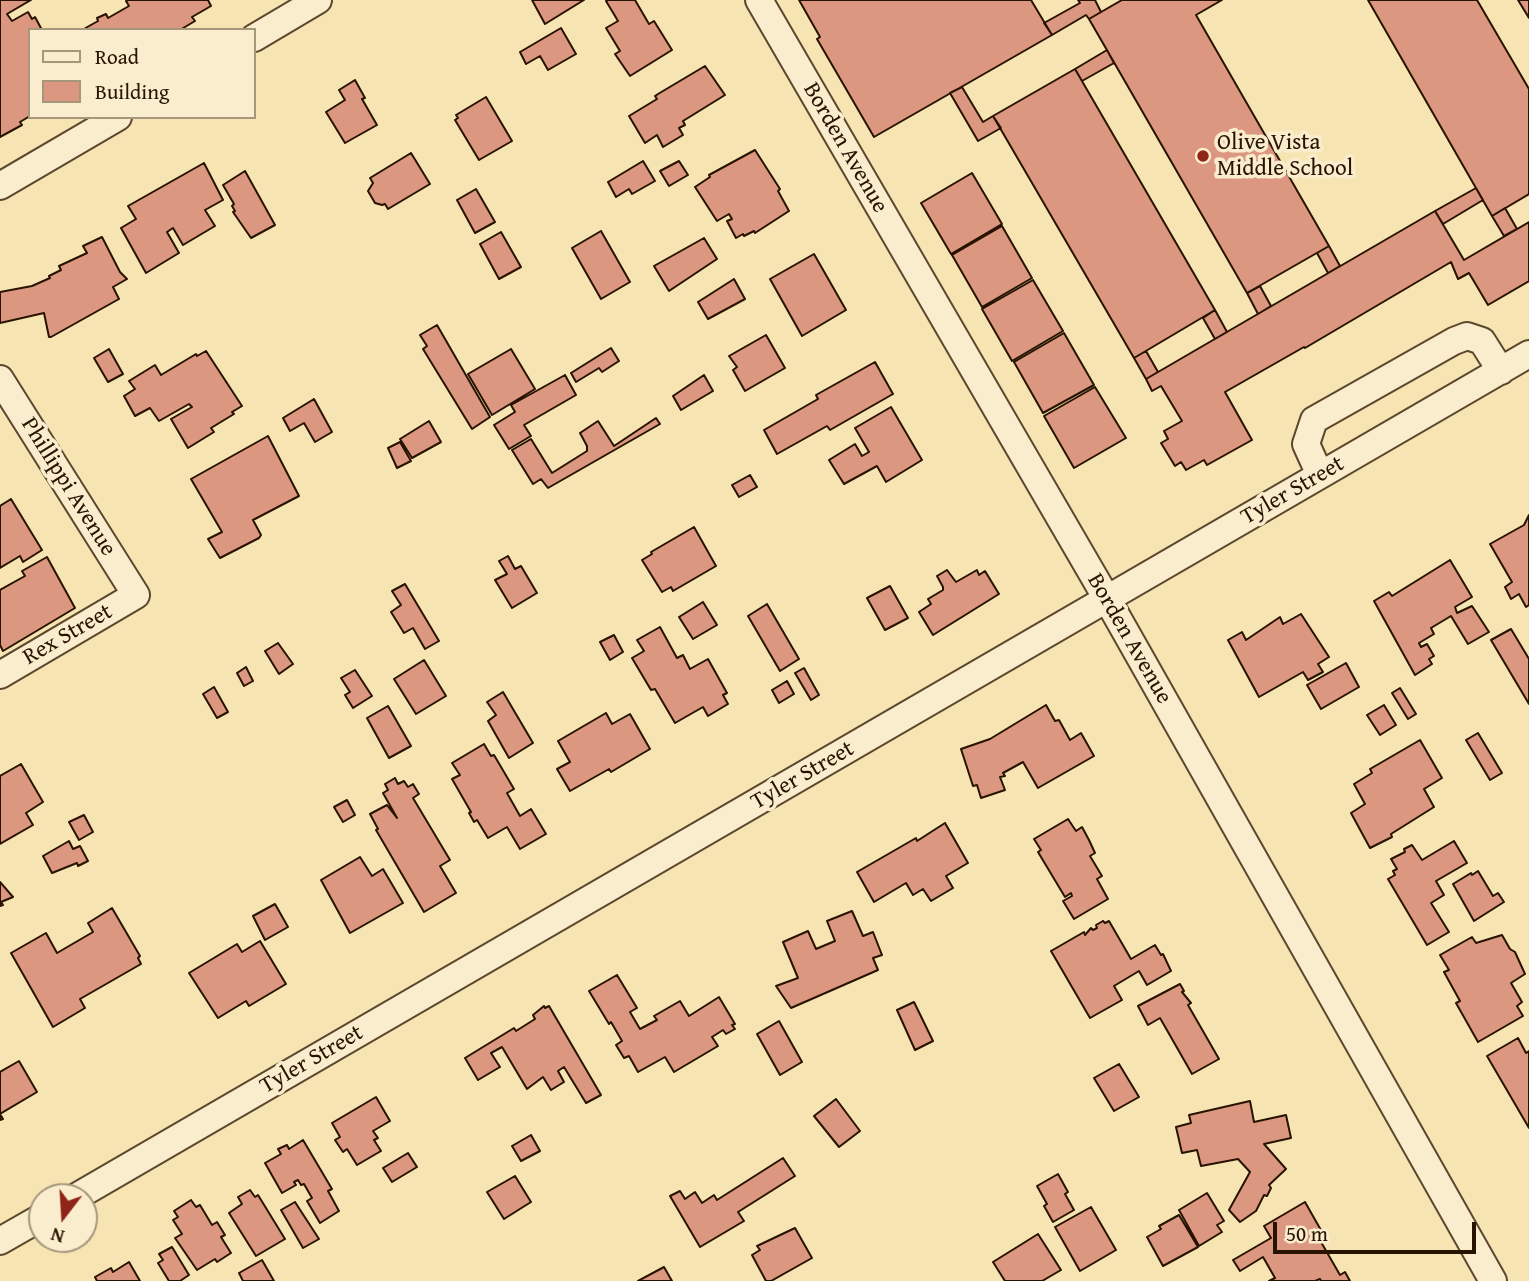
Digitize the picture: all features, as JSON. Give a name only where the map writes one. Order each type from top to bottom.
[{"type":"street","points":[[256,37],[318,0]]},
{"type":"street","name":"Borden Avenue","points":[[759,0],[1107,599],[1493,1281]]},
{"type":"street","points":[[0,186],[115,119]]},
{"type":"street","points":[[1320,475],[1306,444],[1314,420],[1467,336],[1482,341],[1501,371]]},
{"type":"street","name":"Tyler Street","points":[[98,1184],[1529,354]]},
{"type":"street","name":"Phillippi Avenue","points":[[0,379],[136,595]]},
{"type":"street","name":"Rex Street","points":[[0,675],[136,595]]},
{"type":"street","points":[[0,1241],[28,1225]]},
{"type":"building","points":[[0,0],[31,0],[7,14],[12,21],[28,12],[32,19],[35,17],[41,28],[28,28],[28,117],[20,122],[22,125],[0,137]]},
{"type":"building","points":[[208,0],[211,6],[192,17],[195,21],[183,28],[86,28],[98,21],[97,18],[106,14],[108,18],[129,6],[126,1]]},
{"type":"building","points":[[532,0],[584,0],[545,24]]},
{"type":"building","points":[[635,0],[649,24],[654,21],[672,50],[630,76],[615,54],[620,51],[606,28],[618,21],[606,1]]},
{"type":"building","points":[[799,0],[1031,0],[1052,35],[874,137],[817,39],[820,37]]},
{"type":"building","points":[[1078,0],[1095,0],[1101,12],[1089,19],[1086,15],[1052,35],[1044,23],[1080,3]]},
{"type":"building","points":[[1122,0],[1222,0],[1196,15],[1329,246],[1247,293],[1089,19]]},
{"type":"building","points":[[1368,0],[1477,0],[1529,89],[1529,194],[1492,216]]},
{"type":"building","points":[[1518,0],[1529,0],[1529,18]]},
{"type":"building","points":[[561,28],[576,54],[548,70],[540,56],[526,64],[520,52]]},
{"type":"building","points":[[1107,50],[1114,63],[1082,81],[1075,69]]},
{"type":"building","points":[[705,66],[725,95],[683,121],[685,125],[679,128],[683,135],[663,147],[657,135],[645,143],[629,116],[657,99],[655,96],[658,94]]},
{"type":"building","points":[[1075,69],[1215,310],[1134,358],[993,116]]},
{"type":"building","points":[[355,80],[377,125],[345,143],[326,112],[345,100],[339,90]]},
{"type":"building","points":[[962,87],[983,122],[993,116],[1001,128],[978,141],[950,93]]},
{"type":"building","points":[[486,97],[512,141],[479,160],[455,120],[458,118],[456,115]]},
{"type":"building","points":[[755,150],[780,189],[778,191],[789,211],[755,233],[754,231],[736,238],[727,221],[732,219],[729,214],[717,221],[695,187],[710,177],[709,175]]},
{"type":"building","points":[[411,153],[430,184],[388,209],[385,204],[375,203],[368,191],[373,183],[370,178]]},
{"type":"building","points":[[643,161],[655,181],[632,194],[629,189],[616,197],[608,182]]},
{"type":"building","points":[[679,161],[688,175],[669,186],[660,171]]},
{"type":"building","points":[[204,163],[223,200],[205,210],[215,226],[183,245],[173,228],[167,232],[179,253],[146,273],[121,228],[136,219],[128,206]]},
{"type":"building","points":[[245,171],[275,225],[251,238],[233,212],[234,204],[223,185]]},
{"type":"building","points":[[972,173],[1002,224],[951,254],[921,203]]},
{"type":"building","points":[[1476,188],[1483,200],[1443,224],[1435,211]]},
{"type":"building","points":[[476,189],[495,222],[475,233],[457,200]]},
{"type":"building","points":[[1505,208],[1517,229],[1504,236],[1492,216]]},
{"type":"building","points":[[1435,211],[1464,260],[1529,222],[1529,281],[1488,305],[1469,273],[1458,279],[1451,262],[1225,392],[1252,440],[1207,465],[1204,460],[1186,470],[1181,462],[1175,466],[1161,443],[1168,439],[1164,431],[1182,421],[1161,386],[1152,391],[1146,379]]},
{"type":"building","points":[[1002,226],[1032,278],[982,307],[952,255]]},
{"type":"building","points":[[601,231],[630,282],[601,299],[572,248]]},
{"type":"building","points":[[501,232],[521,267],[499,279],[480,244]]},
{"type":"building","points":[[102,237],[120,272],[127,279],[113,287],[119,299],[51,337],[44,313],[0,323],[0,292],[32,286],[50,278],[49,276],[61,270],[59,266],[87,253],[83,246]]},
{"type":"building","points":[[704,238],[717,259],[669,291],[654,266]]},
{"type":"building","points":[[1329,246],[1340,266],[1328,273],[1317,253]]},
{"type":"building","points":[[814,254],[846,310],[802,336],[770,279]]},
{"type":"building","points":[[734,279],[745,299],[708,319],[698,302]]},
{"type":"building","points":[[1033,280],[1063,331],[1012,361],[982,309]]},
{"type":"building","points":[[1260,286],[1271,306],[1258,314],[1247,293]]},
{"type":"building","points":[[1215,310],[1227,332],[1215,339],[1203,318]]},
{"type":"building","points":[[437,325],[490,417],[472,429],[423,349],[427,346],[420,335]]},
{"type":"building","points":[[1064,333],[1094,385],[1043,413],[1014,362]]},
{"type":"building","points":[[766,335],[785,368],[745,391],[733,370],[737,367],[729,356]]},
{"type":"building","points":[[611,348],[619,361],[602,372],[599,368],[576,382],[571,373]]},
{"type":"building","points":[[109,349],[123,374],[108,382],[94,358]]},
{"type":"building","points":[[511,349],[535,389],[492,415],[468,374]]},
{"type":"building","points":[[206,351],[242,406],[211,428],[214,432],[188,448],[171,419],[192,407],[189,404],[159,421],[150,408],[135,416],[124,396],[135,389],[129,381],[155,365],[161,375]]},
{"type":"building","points":[[1146,351],[1158,372],[1146,379],[1134,358]]},
{"type":"building","points":[[875,362],[893,394],[830,430],[827,426],[777,454],[764,430],[818,399],[816,395]]},
{"type":"building","points":[[565,375],[576,395],[524,425],[531,436],[509,449],[494,425],[515,412],[511,405]]},
{"type":"building","points":[[704,375],[713,391],[681,410],[673,396]]},
{"type":"building","points":[[1095,387],[1126,438],[1074,468],[1044,416]]},
{"type":"building","points":[[314,399],[332,432],[315,442],[304,423],[290,431],[283,418]]},
{"type":"building","points":[[891,407],[922,460],[886,482],[877,466],[844,484],[829,460],[855,444],[862,456],[869,452],[855,428]]},
{"type":"building","points":[[656,418],[660,424],[548,488],[541,479],[533,484],[512,450],[531,439],[552,473],[587,451],[580,433],[598,421],[614,446]]},
{"type":"building","points":[[429,421],[441,442],[412,458],[400,439]]},
{"type":"building","points":[[268,436],[299,496],[253,520],[261,535],[259,538],[220,558],[208,539],[222,532],[191,479]]},
{"type":"building","points":[[400,442],[411,461],[397,468],[388,448]]},
{"type":"building","points":[[750,475],[757,487],[739,497],[732,485]]},
{"type":"building","points":[[11,499],[42,550],[23,562],[20,556],[0,568],[0,506]]},
{"type":"building","points":[[1529,515],[1529,605],[1526,607],[1519,594],[1511,599],[1505,587],[1512,582],[1490,544],[1524,525]]},
{"type":"building","points":[[694,527],[716,566],[673,591],[671,587],[662,592],[642,560]]},
{"type":"building","points":[[508,556],[515,569],[521,566],[537,593],[512,608],[495,580],[507,574],[499,561]]},
{"type":"building","points":[[47,557],[75,608],[3,651],[0,645],[0,590],[25,576],[22,571]]},
{"type":"building","points":[[1450,560],[1472,597],[1455,607],[1457,613],[1472,606],[1489,632],[1468,644],[1451,616],[1431,628],[1434,634],[1419,643],[1421,647],[1427,644],[1434,656],[1429,659],[1432,664],[1415,675],[1374,601],[1389,592],[1392,596]]},
{"type":"building","points":[[947,570],[956,582],[977,570],[979,575],[985,571],[999,594],[933,635],[919,612],[931,604],[928,599],[943,590],[937,576]]},
{"type":"building","points":[[405,584],[439,641],[425,649],[413,628],[404,633],[391,612],[401,605],[392,591]]},
{"type":"building","points":[[890,586],[908,618],[885,630],[867,598]]},
{"type":"building","points":[[703,602],[717,625],[693,639],[679,617]]},
{"type":"building","points":[[767,604],[799,659],[780,671],[748,616]]},
{"type":"building","points":[[1301,614],[1329,657],[1318,664],[1323,672],[1308,680],[1303,672],[1259,697],[1228,640],[1242,632],[1246,640],[1280,617],[1283,624]]},
{"type":"building","points":[[660,627],[677,658],[683,655],[690,669],[708,659],[727,693],[723,695],[728,704],[708,716],[703,707],[675,723],[632,658],[644,651],[637,640]]},
{"type":"building","points":[[1511,629],[1529,659],[1529,704],[1491,640]]},
{"type":"building","points":[[614,635],[623,652],[610,660],[600,642]]},
{"type":"building","points":[[278,643],[293,664],[279,674],[265,651]]},
{"type":"building","points":[[424,660],[446,696],[416,714],[394,679]]},
{"type":"building","points":[[1346,663],[1359,687],[1321,709],[1307,685]]},
{"type":"building","points":[[246,667],[253,681],[244,686],[237,673]]},
{"type":"building","points":[[804,668],[819,695],[811,700],[795,673]]},
{"type":"building","points":[[355,670],[372,696],[353,708],[345,695],[350,692],[341,678]]},
{"type":"building","points":[[787,681],[794,694],[779,703],[772,690]]},
{"type":"building","points":[[214,687],[228,712],[217,718],[203,694]]},
{"type":"building","points":[[1400,688],[1416,714],[1408,719],[1392,693]]},
{"type":"building","points":[[503,692],[533,743],[509,758],[488,721],[496,715],[487,702]]},
{"type":"building","points":[[1046,705],[1055,721],[1059,720],[1070,740],[1081,733],[1094,756],[1038,788],[1023,762],[1000,777],[1005,790],[981,798],[977,785],[973,786],[961,749],[990,739]]},
{"type":"building","points":[[1384,705],[1396,725],[1380,735],[1367,715]]},
{"type":"building","points":[[388,706],[411,746],[389,758],[367,718]]},
{"type":"building","points":[[606,713],[612,724],[630,714],[650,749],[611,772],[609,769],[570,791],[557,769],[570,762],[558,741]]},
{"type":"building","points":[[1478,733],[1502,773],[1490,780],[1466,740]]},
{"type":"building","points":[[1420,740],[1442,778],[1424,789],[1434,807],[1391,834],[1392,837],[1370,848],[1351,813],[1365,804],[1354,784],[1372,773],[1370,769]]},
{"type":"building","points":[[484,744],[491,756],[494,755],[514,789],[507,793],[520,816],[531,809],[546,834],[520,849],[507,827],[488,838],[477,820],[474,822],[452,779],[460,775],[452,763]]},
{"type":"building","points":[[21,764],[43,802],[26,813],[33,825],[0,844],[0,776]]},
{"type":"building","points":[[395,778],[398,784],[404,781],[408,787],[413,784],[419,794],[413,798],[450,860],[440,866],[456,893],[424,912],[376,830],[378,829],[370,814],[387,805],[397,818],[383,793],[388,790],[385,784]]},
{"type":"building","points":[[347,800],[355,815],[343,822],[334,807]]},
{"type":"building","points":[[84,815],[93,832],[79,840],[69,822]]},
{"type":"building","points":[[1068,819],[1076,831],[1082,827],[1089,840],[1095,853],[1090,856],[1102,876],[1097,879],[1108,899],[1074,919],[1063,901],[1072,896],[1071,893],[1065,897],[1038,852],[1041,850],[1034,839]]},
{"type":"building","points":[[945,823],[968,863],[946,876],[953,888],[931,901],[923,889],[913,895],[906,883],[874,902],[857,872],[916,838],[917,841]]},
{"type":"building","points":[[69,841],[73,849],[80,846],[88,861],[52,873],[43,856]]},
{"type":"building","points":[[1454,841],[1467,863],[1436,881],[1444,895],[1431,903],[1449,932],[1427,945],[1388,879],[1395,875],[1393,871],[1397,869],[1391,859],[1412,845],[1422,860]]},
{"type":"building","points":[[360,857],[372,876],[383,869],[403,903],[350,933],[321,880]]},
{"type":"building","points":[[1478,871],[1493,896],[1498,893],[1504,902],[1474,921],[1453,884]]},
{"type":"building","points":[[0,882],[13,897],[1,902],[3,905],[0,906]]},
{"type":"building","points":[[275,904],[288,927],[265,940],[253,916]]},
{"type":"building","points":[[112,908],[140,956],[138,958],[141,964],[80,999],[85,1008],[53,1027],[11,953],[46,933],[57,953],[93,932],[88,923]]},
{"type":"building","points":[[852,911],[863,936],[873,932],[882,955],[873,958],[878,970],[791,1008],[776,986],[798,978],[783,942],[808,931],[816,949],[835,941],[827,921]]},
{"type":"building","points":[[1103,921],[1109,921],[1131,959],[1155,945],[1171,971],[1147,985],[1139,971],[1114,986],[1122,1000],[1090,1018],[1051,951],[1084,932],[1085,935]]},
{"type":"building","points":[[1502,935],[1510,949],[1515,952],[1525,974],[1511,983],[1522,1002],[1517,1006],[1523,1016],[1478,1042],[1456,1003],[1460,1001],[1444,972],[1449,970],[1440,955],[1472,937],[1476,943]]},
{"type":"building","points":[[260,941],[286,984],[249,1006],[246,1001],[218,1018],[189,973],[237,944],[242,952]]},
{"type":"building","points":[[617,975],[637,1008],[630,1012],[640,1029],[657,1020],[654,1016],[680,1001],[689,1016],[719,997],[735,1024],[732,1025],[735,1029],[726,1034],[723,1030],[712,1037],[718,1046],[674,1072],[665,1057],[638,1072],[629,1056],[624,1058],[616,1045],[622,1041],[589,991]]},
{"type":"building","points":[[1180,984],[1184,991],[1182,992],[1191,1003],[1188,1005],[1219,1059],[1192,1074],[1160,1018],[1148,1025],[1138,1006]]},
{"type":"building","points":[[914,1002],[933,1041],[915,1050],[897,1010]]},
{"type":"building","points":[[544,1006],[549,1006],[601,1095],[586,1103],[564,1067],[558,1071],[564,1082],[551,1090],[543,1077],[527,1089],[502,1047],[491,1053],[500,1067],[478,1080],[465,1058],[514,1028],[516,1031],[535,1019],[533,1015]]},
{"type":"building","points":[[779,1021],[802,1062],[780,1075],[757,1034]]},
{"type":"building","points":[[1518,1038],[1526,1053],[1529,1051],[1529,1128],[1487,1056]]},
{"type":"building","points":[[19,1061],[37,1092],[0,1114],[0,1072]]},
{"type":"building","points":[[1119,1064],[1139,1097],[1114,1111],[1094,1078]]},
{"type":"building","points":[[376,1097],[390,1121],[373,1131],[378,1138],[374,1140],[381,1151],[357,1165],[347,1149],[343,1152],[335,1140],[340,1137],[332,1123]]},
{"type":"building","points":[[836,1099],[860,1131],[839,1147],[814,1116]]},
{"type":"building","points":[[1250,1101],[1254,1122],[1286,1115],[1291,1138],[1264,1144],[1286,1169],[1269,1185],[1271,1188],[1267,1196],[1264,1195],[1256,1211],[1240,1222],[1229,1210],[1250,1172],[1238,1159],[1201,1166],[1197,1150],[1182,1153],[1176,1127],[1191,1123],[1189,1115]]},
{"type":"building","points":[[531,1135],[540,1151],[521,1161],[512,1146]]},
{"type":"building","points":[[303,1140],[332,1189],[328,1191],[339,1211],[320,1223],[307,1201],[312,1198],[304,1184],[301,1185],[298,1180],[294,1182],[296,1185],[282,1193],[265,1163],[281,1154],[278,1149],[287,1145],[289,1149]]},
{"type":"building","points":[[408,1153],[417,1167],[392,1182],[383,1168]]},
{"type":"building","points":[[783,1158],[795,1176],[738,1212],[744,1221],[700,1247],[670,1196],[680,1191],[685,1199],[695,1192],[702,1203],[714,1195],[717,1200]]},
{"type":"building","points":[[1058,1174],[1074,1210],[1053,1222],[1037,1186]]},
{"type":"building","points":[[515,1176],[531,1202],[504,1219],[487,1192]]},
{"type":"building","points":[[250,1190],[255,1197],[258,1195],[285,1239],[256,1256],[229,1213],[242,1204],[238,1197]]},
{"type":"building","points":[[1207,1193],[1224,1221],[1217,1225],[1222,1232],[1199,1246],[1179,1210]]},
{"type":"building","points":[[191,1200],[196,1207],[200,1205],[212,1225],[217,1222],[225,1235],[221,1237],[231,1253],[197,1270],[175,1238],[182,1234],[173,1220],[178,1217],[174,1211]]},
{"type":"building","points":[[295,1202],[319,1239],[303,1248],[281,1210]]},
{"type":"building","points":[[1305,1202],[1326,1239],[1321,1242],[1340,1275],[1345,1272],[1350,1281],[1269,1281],[1275,1278],[1263,1257],[1240,1271],[1233,1260],[1271,1238],[1264,1226]]},
{"type":"building","points":[[1091,1207],[1116,1250],[1080,1271],[1055,1227]]},
{"type":"building","points":[[1179,1215],[1198,1247],[1163,1266],[1147,1237],[1161,1229],[1159,1226]]},
{"type":"building","points":[[795,1228],[812,1258],[771,1281],[766,1281],[752,1255],[760,1250],[757,1246]]},
{"type":"building","points":[[1038,1234],[1061,1270],[1042,1281],[1005,1281],[993,1262]]},
{"type":"building","points":[[172,1247],[189,1275],[180,1281],[169,1281],[158,1263],[163,1260],[159,1254]]},
{"type":"building","points":[[262,1260],[274,1281],[243,1281],[239,1273]]},
{"type":"building","points":[[129,1262],[140,1281],[97,1281],[95,1277],[111,1268],[113,1272]]},
{"type":"building","points":[[664,1267],[672,1281],[638,1281]]},
{"type":"place","name":"Olive Vista Middle School","points":[[1203,156]]}]
